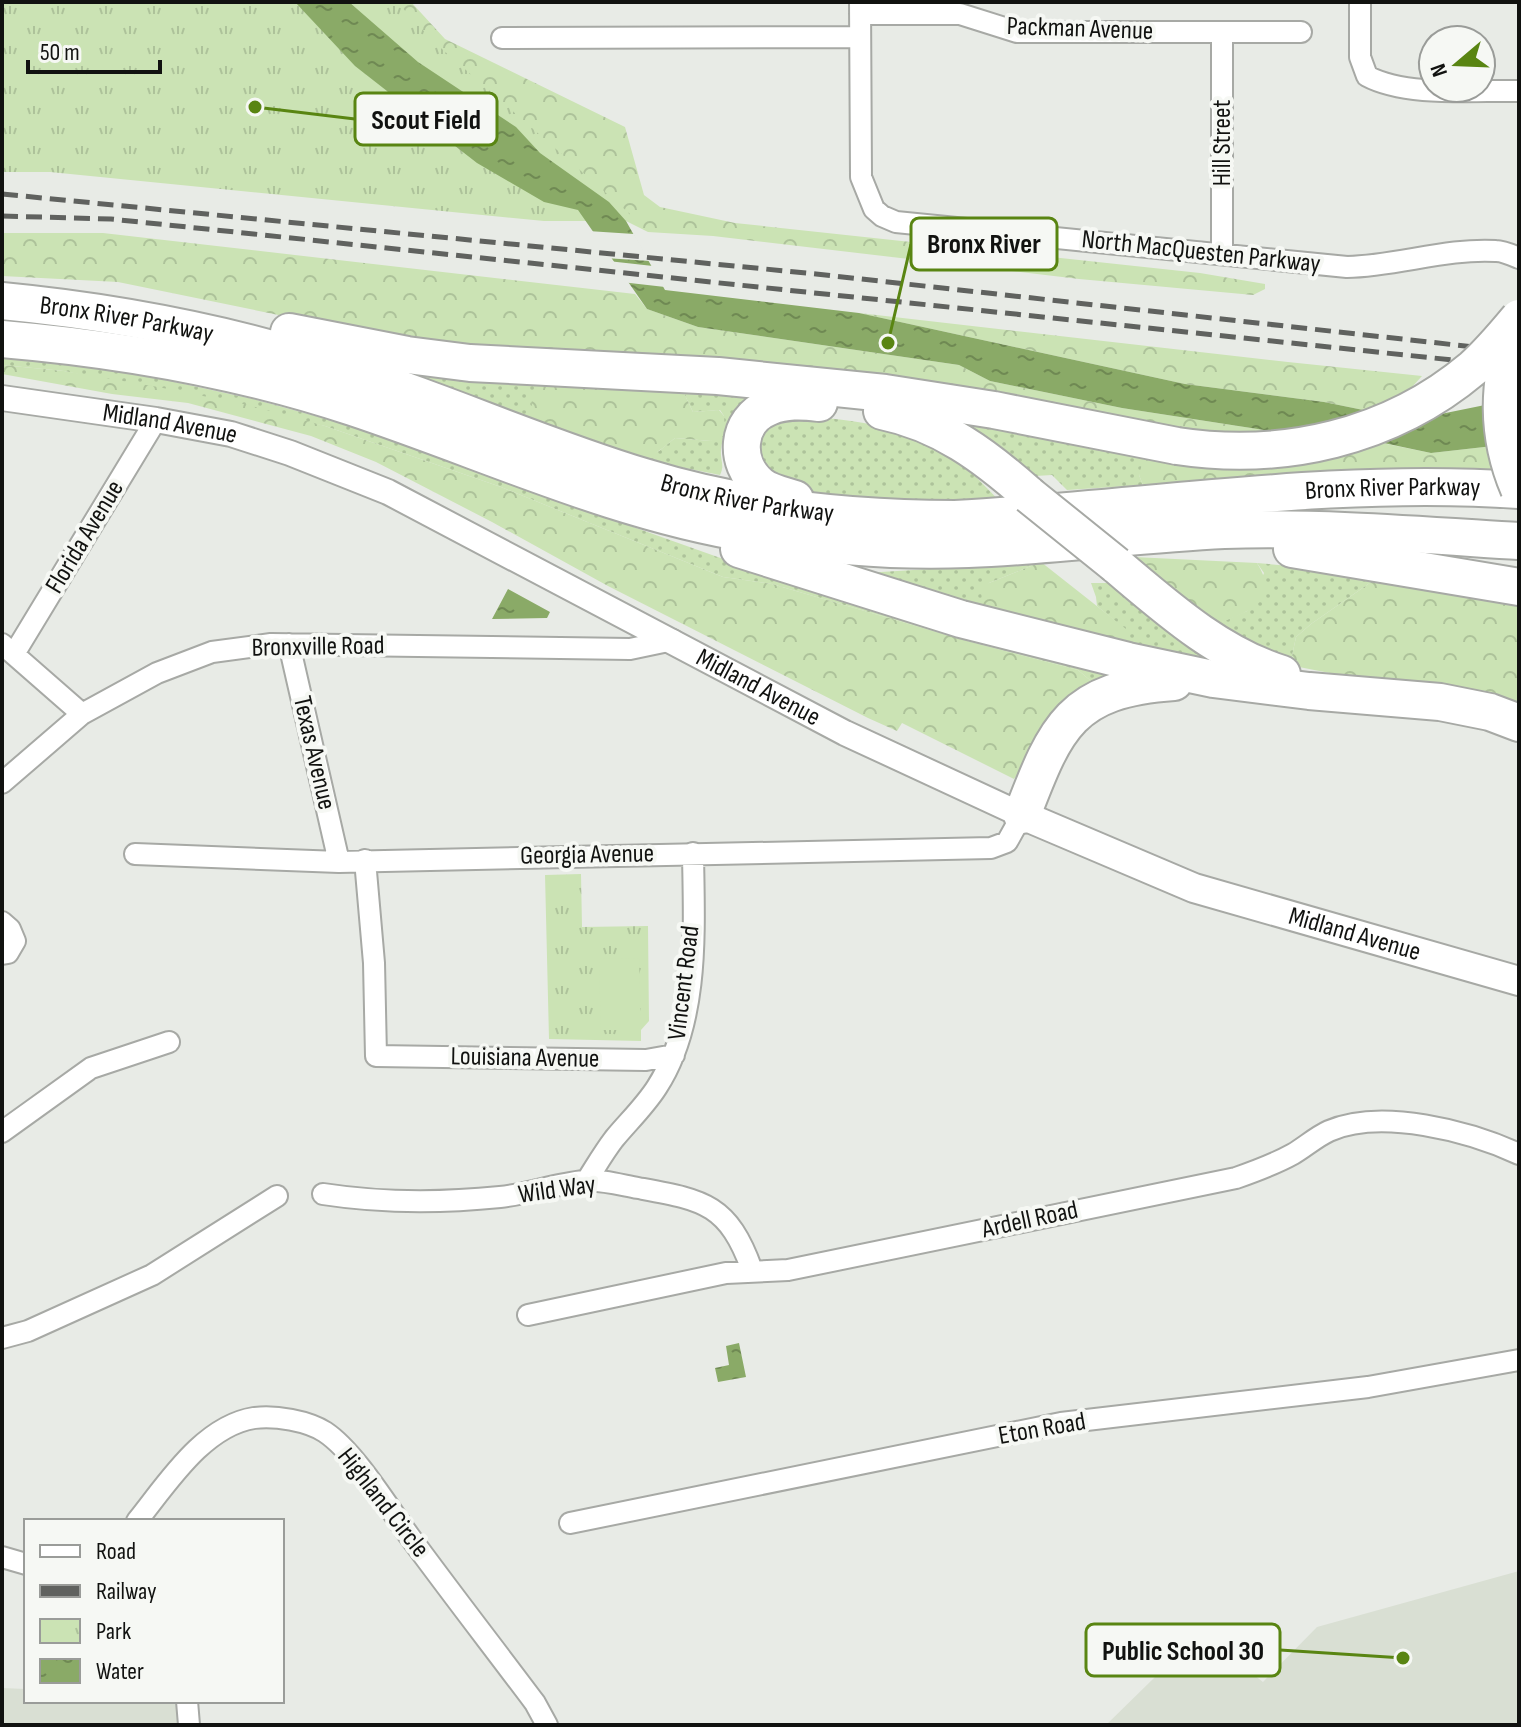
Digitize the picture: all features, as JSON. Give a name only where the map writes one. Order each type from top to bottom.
[{"type":"highway","points":[[2,300],[115,300],[213,316],[407,355],[470,363],[718,376],[885,393],[1212,451],[1261,451],[1307,446],[1352,435],[1398,416],[1458,380],[1490,352],[1519,318]]},
{"type":"highway","name":"Bronx River Parkway","points":[[2,300],[126,316],[242,341],[360,376],[645,478],[736,500],[863,517],[925,519],[999,516],[1274,491],[1360,487],[1519,489]]},
{"type":"highway","points":[[1519,318],[1507,353],[1500,399],[1504,444],[1519,489]]},
{"type":"highway","name":"Bronx River Parkway","points":[[2,339],[124,354],[296,390],[374,414],[629,505],[747,534],[892,549],[1003,547],[1183,533],[1304,529],[1519,541]]},
{"type":"highway","points":[[863,517],[781,495],[759,484],[745,466],[741,452],[742,437],[748,423],[765,408],[795,401],[895,414],[954,437],[1192,627],[1242,659],[1295,677],[1475,708],[1519,723]]},
{"type":"highway","points":[[629,505],[764,559],[961,619],[1103,656],[1213,679],[1421,700]]},
{"type":"highway","points":[[1183,533],[1519,587]]},
{"type":"highway","points":[[1022,815],[1054,740],[1084,707],[1103,695],[1132,686],[1213,679]]},
{"type":"main road","name":"Midland Avenue","points":[[1022,815],[1194,888],[1519,981]]},
{"type":"street","points":[[1360,2],[1360,57],[1367,76],[1408,87],[1519,91]]},
{"type":"street","points":[[502,38],[860,37],[860,8]]},
{"type":"street","name":"Packman Avenue","points":[[860,8],[960,14],[1017,32],[1301,32]]},
{"type":"street","name":"Hill Street","points":[[1222,33],[1222,253]]},
{"type":"street","name":"North MacQuesten Parkway","points":[[860,37],[861,177],[867,196],[882,216],[896,222],[1347,267],[1380,266],[1436,255],[1498,250],[1519,238]]},
{"type":"street","name":"North MacQuesten Parkway","points":[[1498,250],[1519,258]]},
{"type":"street","name":"Midland Avenue","points":[[2,398],[231,434],[290,453],[388,492],[845,733],[1022,815]]},
{"type":"street","name":"Florida Avenue","points":[[8,649],[156,420]]},
{"type":"street","name":"Bronxville Road","points":[[2,783],[82,714],[157,673],[212,652],[271,644],[630,649],[673,640]]},
{"type":"street","name":"Texas Avenue","points":[[289,644],[339,862]]},
{"type":"street","points":[[8,649],[82,714]]},
{"type":"street","name":"Georgia Avenue","points":[[135,854],[339,862],[996,847],[1009,839],[1022,815]]},
{"type":"street","name":"Vincent Road","points":[[587,1180],[614,1139],[657,1087],[674,1055],[685,1011],[692,962],[693,853]]},
{"type":"street","name":"Louisiana Avenue","points":[[365,860],[374,963],[376,1056],[646,1060],[674,1055]]},
{"type":"street","points":[[2,922],[10,929],[15,941],[8,953],[2,954]]},
{"type":"street","points":[[2,1132],[91,1068],[169,1042]]},
{"type":"street","name":"Ardell Road","points":[[528,1315],[726,1273],[788,1270],[1236,1178],[1293,1154],[1327,1132],[1354,1122],[1380,1119],[1431,1128],[1519,1154]]},
{"type":"street","name":"Wild Way","points":[[323,1194],[366,1200],[438,1201],[501,1197],[587,1180],[694,1199],[717,1211],[744,1246],[752,1270]]},
{"type":"street","points":[[2,1338],[28,1331],[152,1275],[277,1196]]},
{"type":"street","name":"Eton Road","points":[[570,1523],[1061,1423],[1368,1387],[1519,1360]]},
{"type":"street","name":"Highland Circle","points":[[139,1519],[201,1447],[229,1427],[253,1418],[266,1418],[317,1427],[344,1450],[379,1494],[535,1703],[547,1725]]},
{"type":"street","points":[[2,1557],[24,1563]]},
{"type":"shaded area","points":[[1519,1571],[1519,1725],[1106,1725],[1200,1633],[1263,1682],[1317,1627]]},
{"type":"shaded area","points":[[2,1688],[24,1689],[24,1703],[180,1703],[185,1725],[2,1725]]},
{"type":"green space","points":[[2,2],[397,2],[434,42],[638,221],[544,221],[50,172],[2,172]]},
{"type":"green space","points":[[349,2],[411,2],[445,39],[625,127],[644,195],[660,207],[735,223],[1200,273],[1265,284],[1265,289],[1253,295],[1079,279],[713,236],[648,232],[626,221],[609,202]]},
{"type":"green space","points":[[2,233],[103,233],[635,294],[647,309],[698,327],[959,365],[990,381],[1122,408],[1284,433],[1269,438],[439,348],[118,282],[2,276]]},
{"type":"green space","points":[[859,313],[1422,376],[1402,398],[1373,412],[1324,402],[1185,384]]},
{"type":"green space","points":[[2,357],[107,369],[170,381],[341,423],[774,577],[1145,674],[1060,712],[1091,681],[1078,670],[772,584],[723,577],[501,487],[325,426],[64,371],[2,365]]},
{"type":"green space","points":[[2,365],[64,371],[158,387],[248,405],[325,426],[501,487],[723,577],[772,584],[1078,670],[1091,681],[1060,712],[1014,779],[902,723],[897,731],[868,718],[608,586],[376,462],[311,436],[188,403],[112,394],[2,374]]},
{"type":"green space","points":[[391,371],[542,380],[548,428]]},
{"type":"green space","points":[[542,380],[681,387],[693,412],[719,410],[724,416],[725,435],[711,441],[675,438],[648,457],[628,457],[557,431],[536,416],[532,406],[533,394]]},
{"type":"green space","points":[[681,387],[770,394],[738,417],[727,431],[721,450],[720,475],[639,459],[659,451],[675,438],[711,441],[724,416],[720,410],[693,412]]},
{"type":"green space","points":[[921,413],[1153,457],[1139,475],[1143,485],[1067,490],[1052,475],[1019,477]]},
{"type":"green space","points":[[788,414],[875,425],[917,437],[955,458],[1000,501],[914,502],[848,498],[790,488],[768,479],[754,440],[760,428]]},
{"type":"green space","points":[[1372,441],[1431,453],[1493,446],[1497,469],[1326,471],[1143,485],[1139,475],[1142,464],[1153,457]]},
{"type":"green space","points":[[1134,557],[1257,563],[1264,577],[1263,598],[1247,611],[1212,626]]},
{"type":"green space","points":[[1041,562],[989,583],[983,608],[865,573]]},
{"type":"green space","points":[[1041,562],[1126,629],[1127,638],[1118,641],[983,608],[981,591],[989,583]]},
{"type":"green space","points":[[1257,563],[1392,575],[1374,580],[1296,637],[1292,656],[1299,667],[1271,660],[1212,626],[1247,611],[1264,573]]},
{"type":"green space","points":[[1374,580],[1519,601],[1519,710],[1299,667],[1292,656],[1296,637]]},
{"type":"green space","points":[[1091,583],[1112,583],[1236,674],[1104,647],[1126,630],[1097,606]]},
{"type":"green space","points":[[581,874],[582,927],[648,926],[649,1021],[641,1030],[641,1041],[549,1039],[545,875]]},
{"type":"green space","points":[[639,958],[641,1030],[601,1030],[599,959]]},
{"type":"water","points":[[295,2],[349,2],[418,62],[516,127],[540,153],[609,202],[626,221],[665,290],[859,313],[1185,384],[1324,402],[1373,412],[1426,417],[1485,405],[1493,446],[1431,453],[1322,430],[1284,433],[1122,408],[990,381],[959,365],[698,327],[647,309],[578,210],[544,202],[477,163],[414,114],[404,110],[387,91],[355,66]]},
{"type":"water","points":[[508,589],[550,612],[547,618],[492,619]]},
{"type":"water","points":[[739,1343],[746,1377],[718,1382],[715,1368],[729,1365],[726,1346]]},
{"type":"pier","points":[[588,231],[634,234],[650,261],[605,258]]},
{"type":"pier","points":[[608,261],[653,266],[665,287],[621,282]]},
{"type":"railway","points":[[2,194],[816,274],[1519,352]]},
{"type":"railway","points":[[2,216],[111,219],[1519,367]]},
{"type":"place","name":"Scout Field","points":[[255,107]]},
{"type":"place","name":"Bronx River","points":[[888,343]]},
{"type":"place","name":"Public School 30","points":[[1403,1658]]}]
